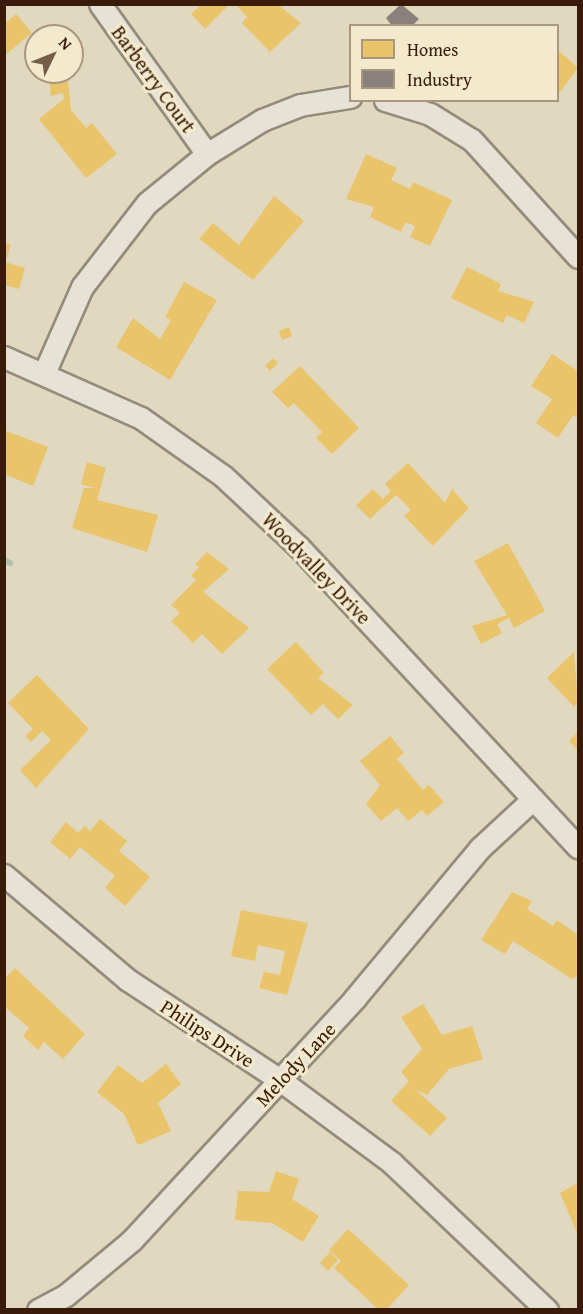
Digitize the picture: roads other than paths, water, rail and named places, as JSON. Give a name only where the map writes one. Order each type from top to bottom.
[{"type":"street","name":"Barberry Court","points":[[100,4],[207,154]]},
{"type":"street","points":[[45,371],[82,287],[105,252],[147,203],[207,154],[281,111],[349,97]]},
{"type":"street","points":[[391,102],[430,114],[472,140],[579,257]]},
{"type":"street","name":"Woodvalley Drive","points":[[4,357],[45,371],[141,418],[247,496],[579,847]]},
{"type":"street","name":"Melody Lane","points":[[38,1310],[66,1295],[132,1240],[280,1080],[456,874],[533,799]]},
{"type":"street","name":"Philips Drive","points":[[4,875],[128,980],[280,1080],[422,1188],[547,1310]]},
{"type":"waterway","points":[[4,560],[10,563]]}]
